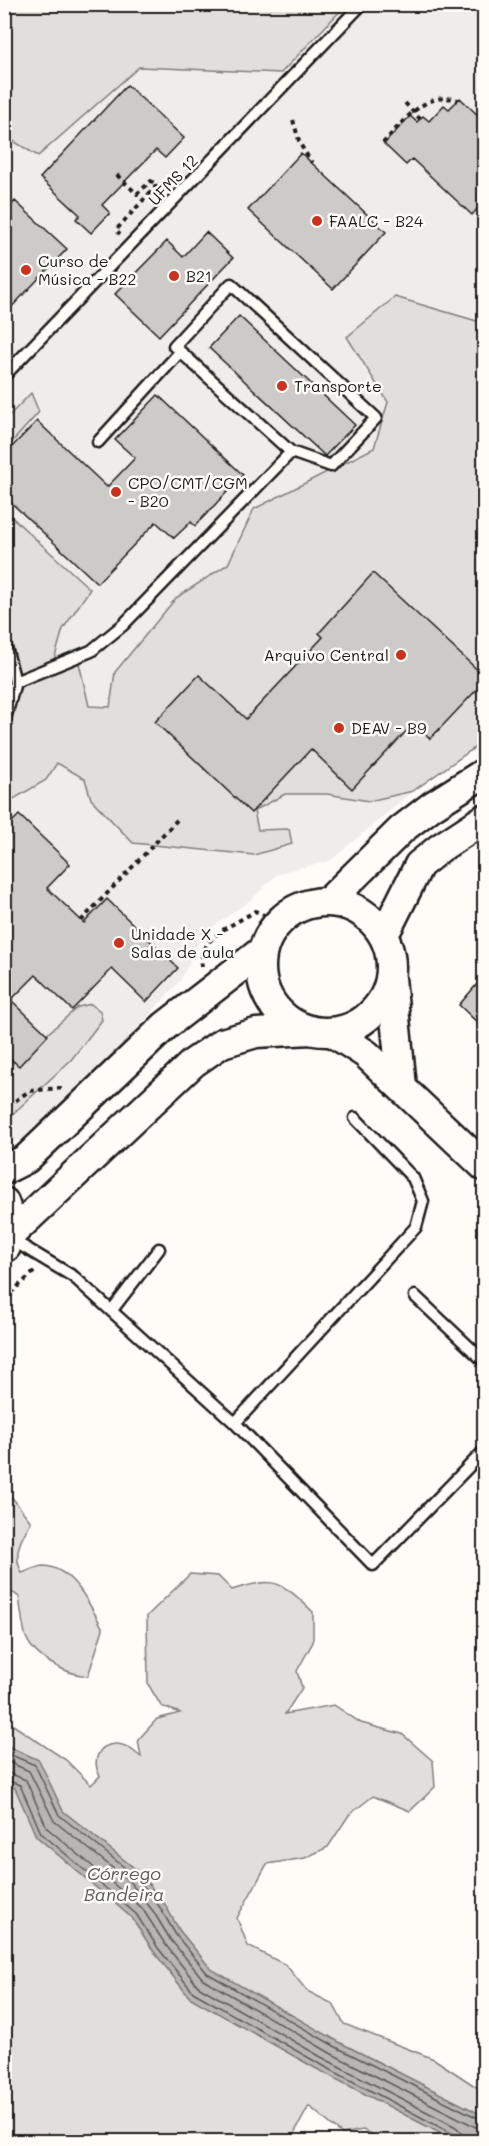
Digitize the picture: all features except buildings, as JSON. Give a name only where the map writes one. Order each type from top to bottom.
[{"type":"main road","points":[[328,902],[402,829],[432,806],[484,774]]},
{"type":"main road","points":[[384,935],[419,866],[440,848],[484,819]]},
{"type":"main road","points":[[402,1087],[391,957],[384,935],[370,918],[350,906],[328,902],[307,905],[288,915],[273,930],[263,950],[261,970],[266,991],[276,1008],[292,1022],[322,1031],[366,1054],[484,1166]]},
{"type":"main road","points":[[4,1170],[26,1159],[165,1026],[263,950]]},
{"type":"main road","points":[[8,1241],[193,1063],[222,1043],[256,1034],[322,1031],[352,1027],[370,1015],[384,998],[391,978]]},
{"type":"main road","points":[[4,1202],[9,1216],[8,1241]]},
{"type":"lane","name":"UFMS 12","points":[[4,376],[362,4]]},
{"type":"lane","points":[[231,284],[376,418],[331,465],[291,452],[174,346],[231,284]]},
{"type":"lane","points":[[99,442],[180,352]]},
{"type":"lane","points":[[15,682],[91,651],[123,625],[291,452]]},
{"type":"lane","points":[[4,640],[15,682],[4,723]]},
{"type":"lane","points":[[235,1423],[416,1227],[423,1201],[413,1178],[355,1118]]},
{"type":"lane","points":[[8,1241],[47,1260],[74,1277],[112,1310],[235,1423],[373,1565],[484,1451]]},
{"type":"lane","points":[[112,1310],[159,1249]]},
{"type":"lane","points":[[415,1296],[484,1361]]},
{"type":"path","points":[[383,143],[413,112],[428,102],[452,98],[458,100]]},
{"type":"path","points":[[405,103],[420,119]]},
{"type":"path","points":[[293,120],[300,144],[312,163]]},
{"type":"path","points":[[117,175],[137,194],[150,181],[156,185],[116,230],[132,244]]},
{"type":"path","points":[[4,326],[9,329],[4,335]]},
{"type":"path","points":[[81,921],[177,820]]},
{"type":"path","points":[[203,974],[201,961],[205,948],[212,938],[224,929],[255,911],[280,922]]},
{"type":"path","points":[[8,1106],[29,1091],[59,1088],[80,1108]]},
{"type":"path","points":[[4,1299],[47,1260]]},
{"type":"shaded area","points":[[5,4],[346,5],[281,73],[139,67],[38,156],[5,136]]},
{"type":"shaded area","points":[[5,5],[484,5],[484,741],[413,791],[330,861],[286,871],[275,876],[252,899],[203,934],[180,981],[113,1055],[22,1139],[9,1144],[5,1140]]},
{"type":"shaded area","points":[[395,297],[477,321],[484,310],[484,741],[413,791],[369,801],[327,794],[285,794],[254,811],[258,830],[289,829],[292,844],[254,855],[133,843],[91,799],[85,779],[57,763],[46,780],[5,804],[4,510],[90,589],[63,629],[54,660],[79,663],[89,706],[110,707],[115,672],[176,598],[228,564],[254,509],[374,448],[388,402],[347,337]]},
{"type":"shaded area","points":[[31,393],[39,412],[5,450],[5,420]]},
{"type":"shaded area","points":[[91,1004],[100,1011],[102,1020],[71,1060],[5,1121],[5,1065],[15,1062],[78,1007]]},
{"type":"shaded area","points":[[4,1487],[31,1522],[19,1547],[18,1559],[22,1573],[44,1566],[55,1568],[64,1574],[80,1590],[103,1629],[88,1676],[60,1668],[42,1657],[29,1643],[25,1634],[19,1597],[5,1587]]},
{"type":"shaded area","points":[[190,1574],[218,1576],[232,1590],[259,1583],[277,1584],[293,1594],[313,1612],[313,1642],[297,1671],[302,1688],[285,1714],[334,1705],[361,1723],[402,1734],[433,1761],[435,1787],[410,1811],[373,1796],[349,1815],[328,1847],[305,1858],[267,1864],[237,1918],[248,1946],[286,1965],[307,1991],[333,2004],[344,2024],[434,2059],[484,2092],[484,2141],[385,2141],[363,2130],[342,2134],[309,2106],[290,2141],[5,2141],[4,1719],[66,1760],[91,1785],[100,1776],[96,1760],[104,1747],[122,1745],[141,1757],[138,1740],[157,1719],[180,1713],[161,1706],[148,1684],[147,1616]]},
{"type":"water","name":"Córrego Bandeira","points":[[5,1745],[39,1760],[63,1811],[138,1871],[164,1903],[180,1931],[211,1969],[339,2042],[484,2116],[484,2141],[455,2141],[315,2068],[189,1997],[154,1952],[132,1918],[36,1836],[15,1788],[5,1784]]},
{"type":"place","name":"FAALC - B24","points":[[317,221]]},
{"type":"place","name":"Curso de Música - B22","points":[[26,270]]},
{"type":"place","name":"B21","points":[[174,276]]},
{"type":"place","name":"Transporte","points":[[282,386]]},
{"type":"place","name":"CPO/CMT/CGM - B20","points":[[116,492]]},
{"type":"place","name":"Arquivo Central","points":[[401,655]]},
{"type":"place","name":"DEAV - B9","points":[[339,728]]},
{"type":"place","name":"Unidade X - Salas de aula","points":[[119,943]]}]
